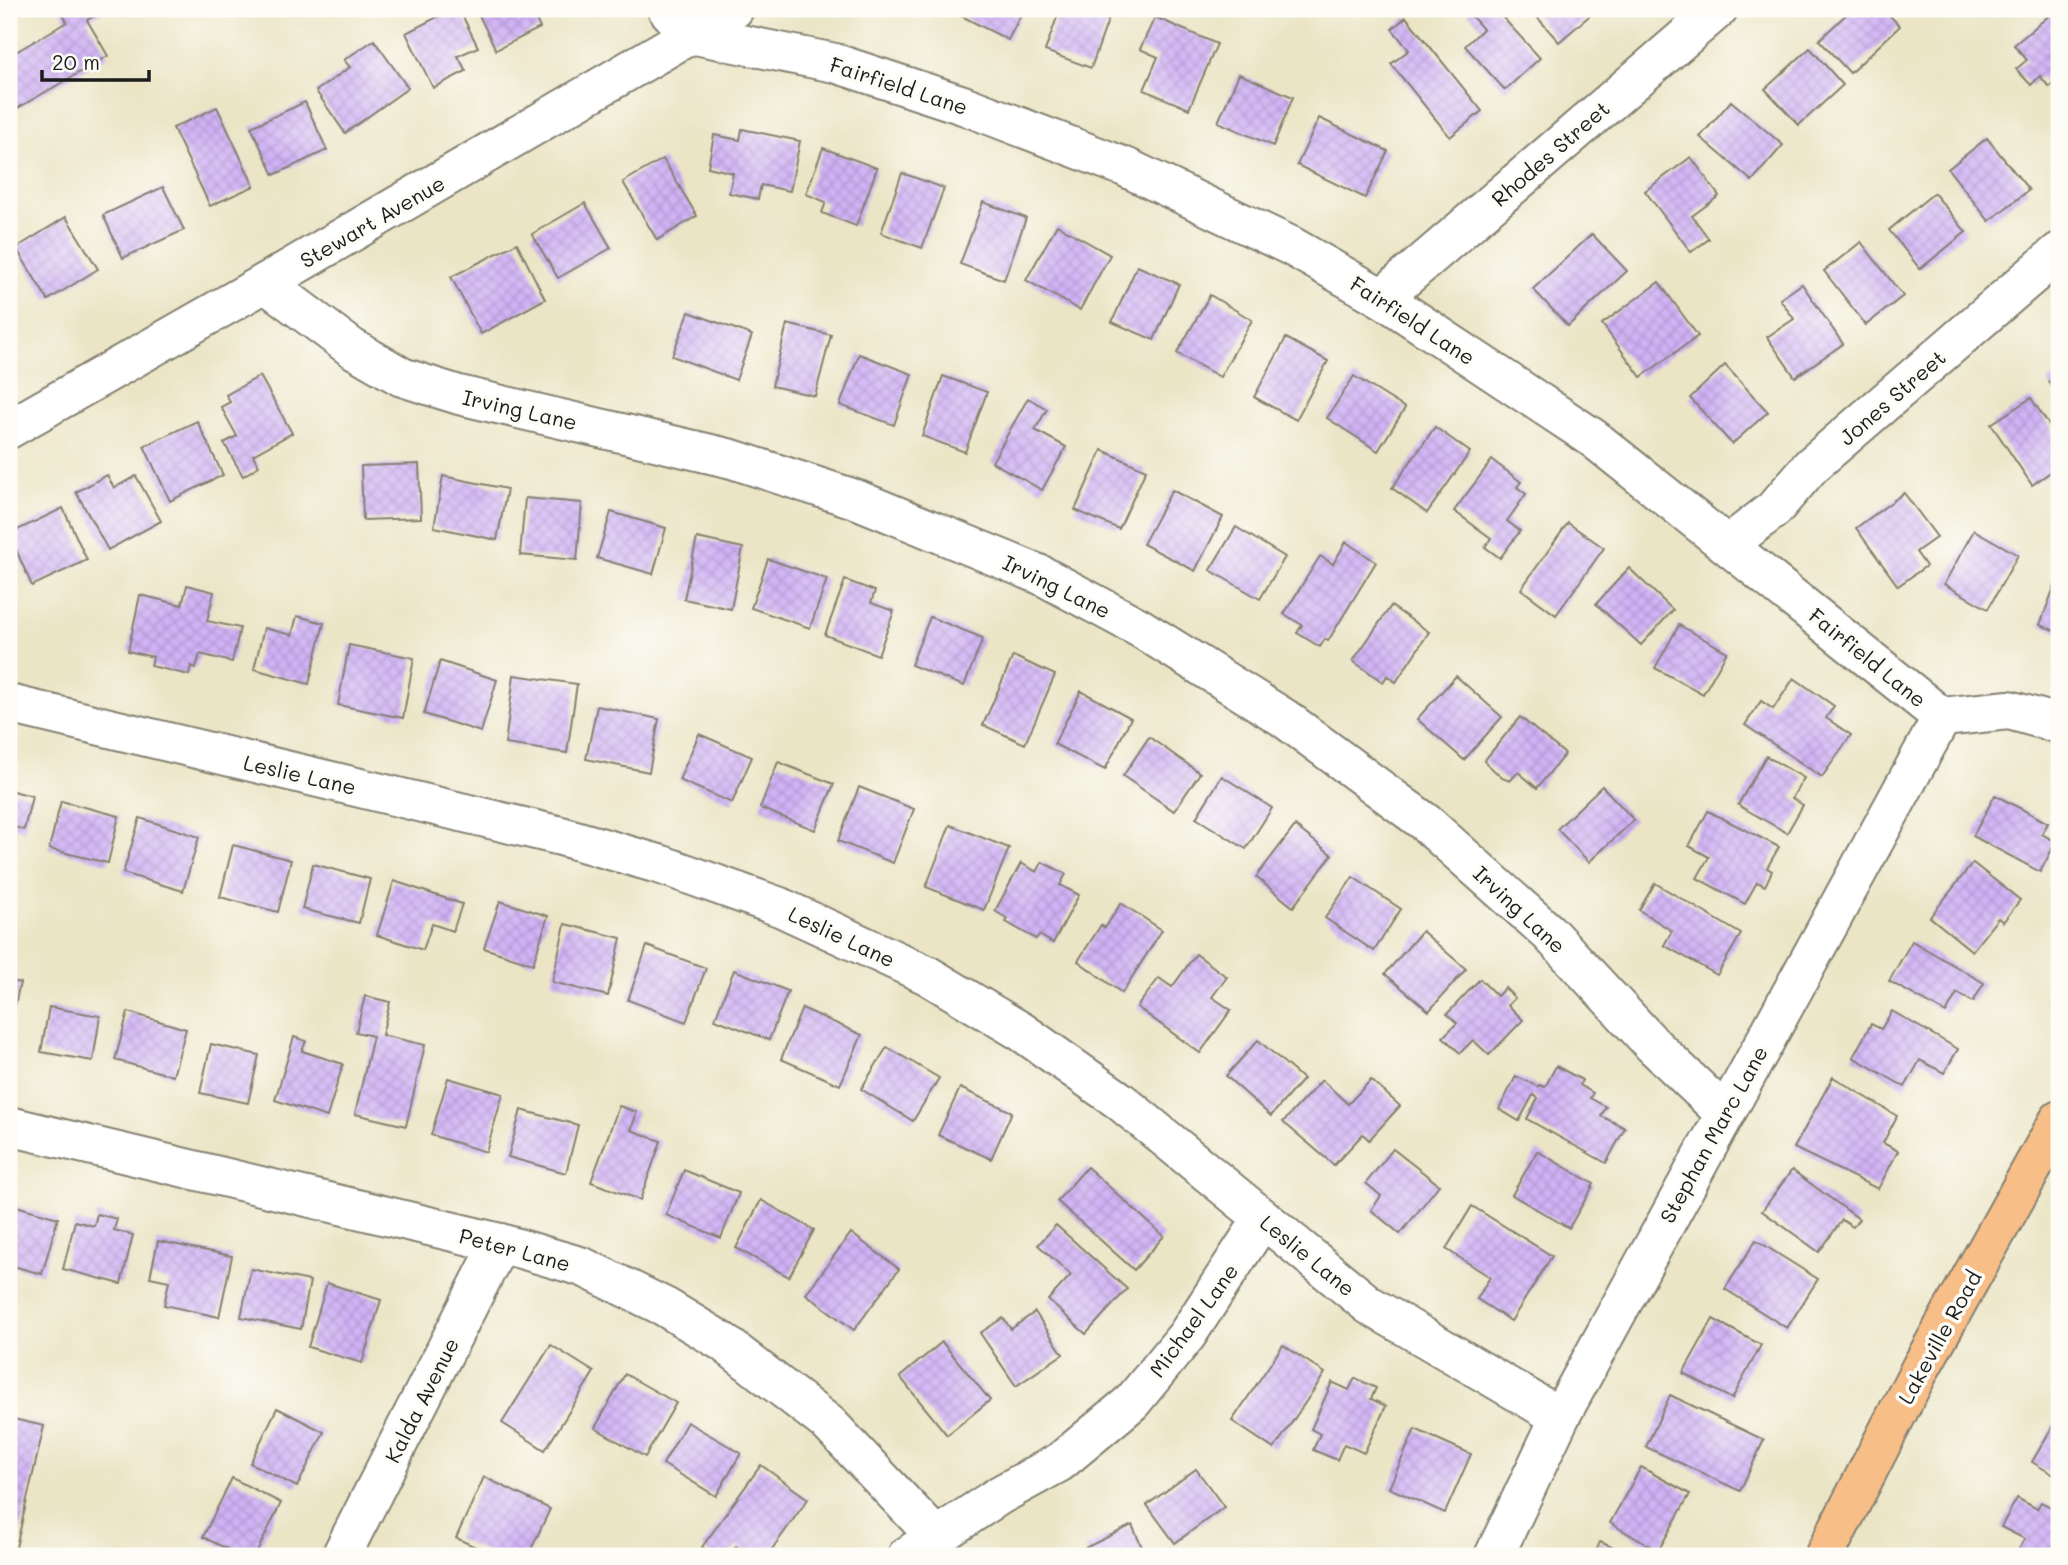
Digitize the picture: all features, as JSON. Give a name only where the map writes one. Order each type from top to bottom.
[{"type":"main road","name":"Lakeville Road","points":[[1825,1556],[1920,1369],[2059,1120]]},
{"type":"street","name":"Stewart Avenue","points":[[9,429],[265,283],[679,21],[734,9]]},
{"type":"street","name":"Rhodes Street","points":[[1382,298],[1718,9]]},
{"type":"street","name":"Fairfield Lane","points":[[679,21],[835,63],[963,105],[1125,167],[1291,246],[1382,298],[1594,438],[1942,717],[2009,710],[2059,724]]},
{"type":"street","name":"Jones Street","points":[[1729,544],[1774,509],[1811,466],[2059,252]]},
{"type":"street","name":"Irving Lane","points":[[265,283],[352,348],[402,377],[459,395],[732,459],[858,500],[1041,575],[1140,628],[1284,718],[1426,823],[1549,933],[1653,1045],[1724,1113]]},
{"type":"street","name":"Leslie Lane","points":[[9,704],[561,836],[662,865],[780,907],[926,975],[1022,1032],[1120,1101],[1369,1305],[1560,1417]]},
{"type":"street","name":"Stephan Marc Lane","points":[[1493,1556],[1560,1417],[1942,717]]},
{"type":"street","name":"Peter Lane","points":[[9,1126],[500,1243],[583,1267],[666,1307],[723,1342],[829,1424],[922,1547]]},
{"type":"street","name":"Michael Lane","points":[[922,1547],[1000,1495],[1060,1462],[1132,1402],[1187,1335],[1263,1218]]},
{"type":"street","name":"Kalda Avenue","points":[[341,1556],[500,1243]]},
{"type":"building","points":[[60,9],[107,9],[87,20],[108,56],[9,113],[9,56],[67,22]]},
{"type":"building","points":[[453,9],[459,9],[478,47],[458,56],[466,71],[433,88],[406,33]]},
{"type":"building","points":[[476,9],[531,9],[540,28],[496,50]]},
{"type":"building","points":[[948,9],[1024,9],[1008,40]]},
{"type":"building","points":[[1060,9],[1112,9],[1091,68],[1045,51]]},
{"type":"building","points":[[1495,9],[1540,58],[1505,90],[1465,46],[1483,29],[1466,10]]},
{"type":"building","points":[[1530,9],[1593,9],[1595,11],[1559,42]]},
{"type":"building","points":[[1852,9],[1883,9],[1900,26],[1850,73],[1819,40]]},
{"type":"building","points":[[2057,9],[2059,79],[2049,87],[2040,76],[2031,85],[2016,69],[2027,60],[2014,45]]},
{"type":"building","points":[[1155,17],[1217,44],[1189,109],[1144,90],[1158,57],[1140,49]]},
{"type":"building","points":[[1406,17],[1482,111],[1450,137],[1391,64],[1409,50],[1392,29]]},
{"type":"building","points":[[374,40],[408,88],[345,133],[316,91],[350,67],[344,60]]},
{"type":"building","points":[[1810,48],[1843,85],[1799,125],[1765,89]]},
{"type":"building","points":[[1239,74],[1293,97],[1273,146],[1218,122]]},
{"type":"building","points":[[1731,101],[1783,145],[1752,181],[1700,137]]},
{"type":"building","points":[[305,102],[327,150],[274,175],[251,127]]},
{"type":"building","points":[[217,107],[254,186],[210,206],[173,128]]},
{"type":"building","points":[[1319,118],[1388,151],[1365,198],[1297,165]]},
{"type":"building","points":[[742,129],[800,141],[790,191],[761,185],[758,199],[729,193],[733,173],[708,167],[714,135],[740,140]]},
{"type":"building","points":[[1987,138],[2029,190],[1989,221],[1948,169]]},
{"type":"building","points":[[823,148],[877,168],[856,226],[822,213],[826,202],[806,194]]},
{"type":"building","points":[[1691,157],[1719,196],[1692,216],[1709,239],[1691,252],[1645,191]]},
{"type":"building","points":[[663,159],[697,216],[657,240],[623,182]]},
{"type":"building","points":[[902,173],[944,188],[922,248],[881,233]]},
{"type":"building","points":[[163,187],[184,230],[123,258],[103,215]]},
{"type":"building","points":[[1934,193],[1966,232],[1920,269],[1889,230]]},
{"type":"building","points":[[983,202],[1026,218],[1004,280],[960,264]]},
{"type":"building","points":[[585,203],[611,248],[558,278],[532,234]]},
{"type":"building","points":[[66,217],[98,269],[48,300],[16,248]]},
{"type":"building","points":[[1057,225],[1110,255],[1080,310],[1026,280]]},
{"type":"building","points":[[1592,234],[1627,271],[1568,326],[1533,289]]},
{"type":"building","points":[[1861,242],[1903,296],[1866,325],[1824,271]]},
{"type":"building","points":[[517,243],[545,299],[481,334],[451,277]]},
{"type":"building","points":[[1137,266],[1179,284],[1154,340],[1112,322]]},
{"type":"building","points":[[1659,282],[1698,336],[1641,377],[1602,324]]},
{"type":"building","points":[[1802,284],[1843,344],[1795,377],[1767,337],[1794,319],[1780,299]]},
{"type":"building","points":[[1210,295],[1252,320],[1220,377],[1177,353]]},
{"type":"building","points":[[689,312],[752,335],[736,380],[672,356]]},
{"type":"building","points":[[787,324],[831,335],[815,396],[772,386]]},
{"type":"building","points":[[1286,338],[1328,361],[1296,420],[1254,397]]},
{"type":"building","points":[[859,354],[912,374],[894,425],[840,405]]},
{"type":"building","points":[[1725,365],[1768,412],[1732,444],[1690,398]]},
{"type":"building","points":[[2059,373],[2059,396],[2048,382]]},
{"type":"building","points":[[260,376],[292,433],[253,455],[259,466],[243,476],[224,443],[237,436],[221,407],[230,402],[226,395]]},
{"type":"building","points":[[943,376],[987,392],[965,452],[922,436]]},
{"type":"building","points":[[1354,376],[1405,408],[1378,451],[1327,418]]},
{"type":"building","points":[[1028,398],[1047,409],[1035,430],[1066,447],[1042,490],[992,462]]},
{"type":"building","points":[[2031,398],[2059,440],[2059,466],[2032,485],[1991,424]]},
{"type":"building","points":[[197,421],[223,475],[170,501],[144,446]]},
{"type":"building","points":[[1435,427],[1470,452],[1427,513],[1392,488]]},
{"type":"building","points":[[1102,450],[1146,470],[1119,529],[1075,510]]},
{"type":"building","points":[[1492,460],[1521,482],[1517,487],[1526,494],[1507,521],[1520,531],[1500,558],[1485,547],[1491,538],[1454,511]]},
{"type":"building","points":[[419,464],[421,518],[363,520],[361,466]]},
{"type":"building","points":[[107,475],[114,488],[136,476],[161,521],[108,550],[76,492]]},
{"type":"building","points":[[443,476],[507,489],[497,540],[434,527]]},
{"type":"building","points":[[1172,490],[1223,517],[1195,571],[1143,544]]},
{"type":"building","points":[[1904,493],[1937,537],[1916,552],[1926,566],[1898,586],[1856,528]]},
{"type":"building","points":[[525,498],[582,503],[577,560],[520,555]]},
{"type":"building","points":[[63,508],[87,560],[32,586],[9,534]]},
{"type":"building","points":[[611,512],[666,528],[653,574],[597,558]]},
{"type":"building","points":[[1568,523],[1604,548],[1556,615],[1521,589]]},
{"type":"building","points":[[1236,527],[1285,557],[1260,599],[1210,570]]},
{"type":"building","points":[[1974,530],[2018,555],[1988,609],[1944,584]]},
{"type":"building","points":[[697,538],[743,548],[731,609],[684,599]]},
{"type":"building","points":[[1346,542],[1376,562],[1328,641],[1325,639],[1320,647],[1297,633],[1302,625],[1284,614],[1320,556],[1333,564]]},
{"type":"building","points":[[768,559],[827,579],[810,628],[751,608]]},
{"type":"building","points":[[1629,568],[1673,610],[1641,645],[1596,604]]},
{"type":"building","points":[[2059,574],[2059,632],[2040,625]]},
{"type":"building","points":[[845,580],[875,591],[871,603],[894,611],[878,655],[825,635]]},
{"type":"building","points":[[187,585],[214,592],[207,621],[240,628],[232,662],[200,654],[196,668],[191,666],[189,675],[151,666],[153,657],[128,651],[140,595],[182,605]]},
{"type":"building","points":[[1391,606],[1429,632],[1396,682],[1387,676],[1383,682],[1353,661]]},
{"type":"building","points":[[297,616],[324,623],[309,684],[254,669],[264,628],[292,635]]},
{"type":"building","points":[[930,617],[983,638],[964,686],[911,665]]},
{"type":"building","points":[[1679,625],[1727,652],[1703,694],[1655,668]]},
{"type":"building","points":[[349,645],[414,658],[403,718],[338,705]]},
{"type":"building","points":[[1013,656],[1055,675],[1025,744],[983,725]]},
{"type":"building","points":[[440,661],[497,680],[481,732],[424,714]]},
{"type":"building","points":[[514,675],[577,684],[567,753],[505,744]]},
{"type":"building","points":[[1456,676],[1502,717],[1464,760],[1417,719]]},
{"type":"building","points":[[1794,678],[1834,706],[1826,718],[1851,735],[1822,777],[1745,725],[1761,701],[1773,709]]},
{"type":"building","points":[[1081,691],[1131,718],[1105,770],[1054,744]]},
{"type":"building","points":[[597,706],[659,719],[649,772],[586,759]]},
{"type":"building","points":[[1520,717],[1565,754],[1537,788],[1518,772],[1510,781],[1502,778],[1484,761]]},
{"type":"building","points":[[699,734],[752,757],[732,803],[679,780]]},
{"type":"building","points":[[1149,737],[1200,773],[1174,811],[1123,776]]},
{"type":"building","points":[[1766,756],[1804,778],[1792,798],[1803,805],[1787,833],[1738,805]]},
{"type":"building","points":[[778,762],[834,784],[815,830],[760,808]]},
{"type":"building","points":[[1222,776],[1272,808],[1246,849],[1196,818]]},
{"type":"building","points":[[1602,786],[1634,820],[1589,862],[1557,829]]},
{"type":"building","points":[[859,787],[914,809],[893,863],[838,841]]},
{"type":"building","points":[[9,790],[32,796],[24,830],[9,825]]},
{"type":"building","points":[[1995,795],[2048,823],[2042,834],[2056,842],[2040,872],[1973,836]]},
{"type":"building","points":[[61,801],[119,816],[108,863],[49,849]]},
{"type":"building","points":[[1708,811],[1779,847],[1767,868],[1772,871],[1765,886],[1757,882],[1745,904],[1697,878],[1709,857],[1689,846]]},
{"type":"building","points":[[140,818],[199,837],[183,891],[123,873]]},
{"type":"building","points":[[950,825],[1009,848],[984,910],[926,887]]},
{"type":"building","points":[[1295,826],[1332,855],[1293,907],[1256,877]]},
{"type":"building","points":[[233,845],[291,860],[278,912],[220,897]]},
{"type":"building","points":[[1042,862],[1066,874],[1060,885],[1079,895],[1053,943],[1039,935],[1036,939],[1006,922],[1008,919],[995,911],[1021,863],[1037,872]]},
{"type":"building","points":[[1973,863],[2020,900],[2003,922],[1998,918],[1972,951],[1930,917]]},
{"type":"building","points":[[313,864],[370,879],[359,923],[302,909]]},
{"type":"building","points":[[1353,877],[1401,909],[1374,951],[1325,918]]},
{"type":"building","points":[[394,881],[462,904],[453,931],[432,924],[423,950],[377,935]]},
{"type":"building","points":[[1655,883],[1741,934],[1717,975],[1664,945],[1672,931],[1639,910]]},
{"type":"building","points":[[500,901],[548,916],[533,964],[484,948]]},
{"type":"building","points":[[1121,903],[1162,930],[1122,993],[1078,961],[1101,925],[1105,928]]},
{"type":"building","points":[[565,924],[621,938],[608,996],[552,982]]},
{"type":"building","points":[[1422,931],[1466,969],[1429,1011],[1385,974]]},
{"type":"building","points":[[1912,941],[1984,983],[1973,1002],[1957,993],[1946,1013],[1889,981]]},
{"type":"building","points":[[647,946],[706,968],[686,1022],[628,1000]]},
{"type":"building","points":[[1196,954],[1227,977],[1212,997],[1231,1010],[1200,1053],[1137,1007],[1159,978],[1172,987]]},
{"type":"building","points":[[734,970],[788,991],[769,1040],[715,1019]]},
{"type":"building","points":[[1480,979],[1497,996],[1505,988],[1515,998],[1508,1005],[1523,1020],[1489,1055],[1473,1040],[1460,1053],[1443,1037],[1457,1023],[1447,1014]]},
{"type":"building","points":[[9,980],[20,983],[10,1027],[9,1027]]},
{"type":"building","points":[[365,996],[390,1002],[382,1035],[425,1045],[406,1126],[355,1114],[373,1036],[356,1032]]},
{"type":"building","points":[[49,1007],[100,1016],[93,1061],[41,1052]]},
{"type":"building","points":[[802,1008],[862,1035],[840,1085],[781,1059]]},
{"type":"building","points":[[1892,1011],[1958,1049],[1944,1073],[1920,1060],[1905,1087],[1853,1057],[1871,1024],[1881,1029]]},
{"type":"building","points":[[128,1012],[186,1029],[173,1076],[115,1060]]},
{"type":"building","points":[[294,1037],[306,1041],[302,1051],[343,1064],[327,1117],[275,1100]]},
{"type":"building","points":[[1258,1040],[1303,1079],[1271,1116],[1226,1076]]},
{"type":"building","points":[[211,1044],[259,1055],[248,1103],[200,1093]]},
{"type":"building","points":[[887,1047],[939,1078],[913,1121],[861,1089]]},
{"type":"building","points":[[1556,1066],[1582,1080],[1580,1085],[1593,1093],[1590,1098],[1606,1107],[1601,1116],[1625,1128],[1606,1163],[1527,1119],[1538,1098],[1533,1095],[1519,1121],[1499,1109],[1516,1076],[1538,1087],[1545,1087]]},
{"type":"building","points":[[1833,1077],[1897,1116],[1883,1143],[1898,1151],[1878,1189],[1794,1148]]},
{"type":"building","points":[[448,1078],[503,1094],[486,1152],[431,1135]]},
{"type":"building","points":[[1322,1080],[1348,1104],[1371,1080],[1400,1106],[1369,1140],[1363,1134],[1334,1165],[1283,1122]]},
{"type":"building","points":[[960,1088],[1012,1112],[991,1159],[938,1135]]},
{"type":"building","points":[[619,1106],[637,1112],[631,1130],[661,1141],[640,1200],[591,1182]]},
{"type":"building","points":[[521,1110],[578,1125],[566,1173],[508,1157]]},
{"type":"building","points":[[1393,1149],[1439,1185],[1400,1234],[1371,1210],[1381,1196],[1366,1183]]},
{"type":"building","points":[[1537,1151],[1594,1184],[1569,1228],[1512,1195]]},
{"type":"building","points":[[1087,1167],[1164,1236],[1134,1270],[1057,1201]]},
{"type":"building","points":[[684,1170],[739,1193],[721,1238],[666,1215]]},
{"type":"building","points":[[1792,1170],[1859,1219],[1853,1227],[1842,1220],[1819,1252],[1762,1211]]},
{"type":"building","points":[[761,1200],[814,1230],[789,1277],[736,1248]]},
{"type":"building","points":[[9,1204],[58,1218],[42,1274],[9,1265]]},
{"type":"building","points":[[1472,1206],[1552,1256],[1511,1321],[1477,1299],[1490,1277],[1446,1249]]},
{"type":"building","points":[[97,1214],[117,1219],[114,1230],[133,1235],[121,1284],[63,1269],[75,1221],[94,1226]]},
{"type":"building","points":[[1056,1225],[1127,1289],[1086,1334],[1048,1300],[1071,1275],[1038,1245]]},
{"type":"building","points":[[851,1233],[899,1269],[854,1330],[806,1294]]},
{"type":"building","points":[[1756,1240],[1818,1279],[1787,1328],[1725,1289]]},
{"type":"building","points":[[158,1241],[232,1256],[219,1317],[164,1305],[169,1281],[150,1277]]},
{"type":"building","points":[[251,1269],[310,1281],[301,1329],[241,1317]]},
{"type":"building","points":[[327,1283],[381,1300],[362,1363],[308,1347]]},
{"type":"building","points":[[1035,1312],[1063,1354],[1016,1386],[980,1333],[1003,1318],[1011,1329]]},
{"type":"building","points":[[1713,1319],[1761,1345],[1732,1399],[1683,1373]]},
{"type":"building","points":[[942,1342],[990,1400],[947,1435],[900,1377]]},
{"type":"building","points":[[551,1345],[594,1372],[545,1450],[502,1423]]},
{"type":"building","points":[[1283,1345],[1325,1373],[1274,1449],[1232,1421]]},
{"type":"building","points":[[625,1374],[676,1403],[645,1457],[595,1428]]},
{"type":"building","points":[[1355,1378],[1376,1388],[1371,1399],[1386,1406],[1364,1453],[1344,1444],[1337,1460],[1313,1450],[1320,1434],[1311,1429],[1332,1382],[1349,1390]]},
{"type":"building","points":[[1670,1395],[1764,1440],[1740,1491],[1646,1447]]},
{"type":"building","points":[[277,1408],[324,1432],[297,1487],[250,1463]]},
{"type":"building","points":[[9,1418],[44,1426],[14,1556],[9,1556]]},
{"type":"building","points":[[687,1422],[741,1453],[716,1496],[663,1464]]},
{"type":"building","points":[[2055,1422],[2059,1425],[2059,1478],[2032,1462]]},
{"type":"building","points":[[1415,1429],[1471,1454],[1445,1513],[1389,1488]]},
{"type":"building","points":[[761,1465],[808,1499],[767,1556],[751,1556],[736,1546],[729,1556],[714,1556],[702,1547]]},
{"type":"building","points":[[1641,1467],[1690,1494],[1658,1551],[1610,1523]]},
{"type":"building","points":[[1196,1469],[1224,1507],[1175,1543],[1147,1505]]},
{"type":"building","points":[[484,1477],[550,1509],[528,1556],[495,1556],[456,1538]]},
{"type":"building","points":[[232,1478],[281,1503],[255,1556],[241,1556],[203,1537]]},
{"type":"building","points":[[2017,1498],[2037,1509],[2041,1502],[2059,1511],[2059,1556],[2015,1556],[2025,1539],[2001,1527]]},
{"type":"building","points":[[1132,1525],[1146,1556],[1089,1556],[1085,1548]]},
{"type":"building","points":[[1600,1542],[1633,1556],[1594,1556]]}]
